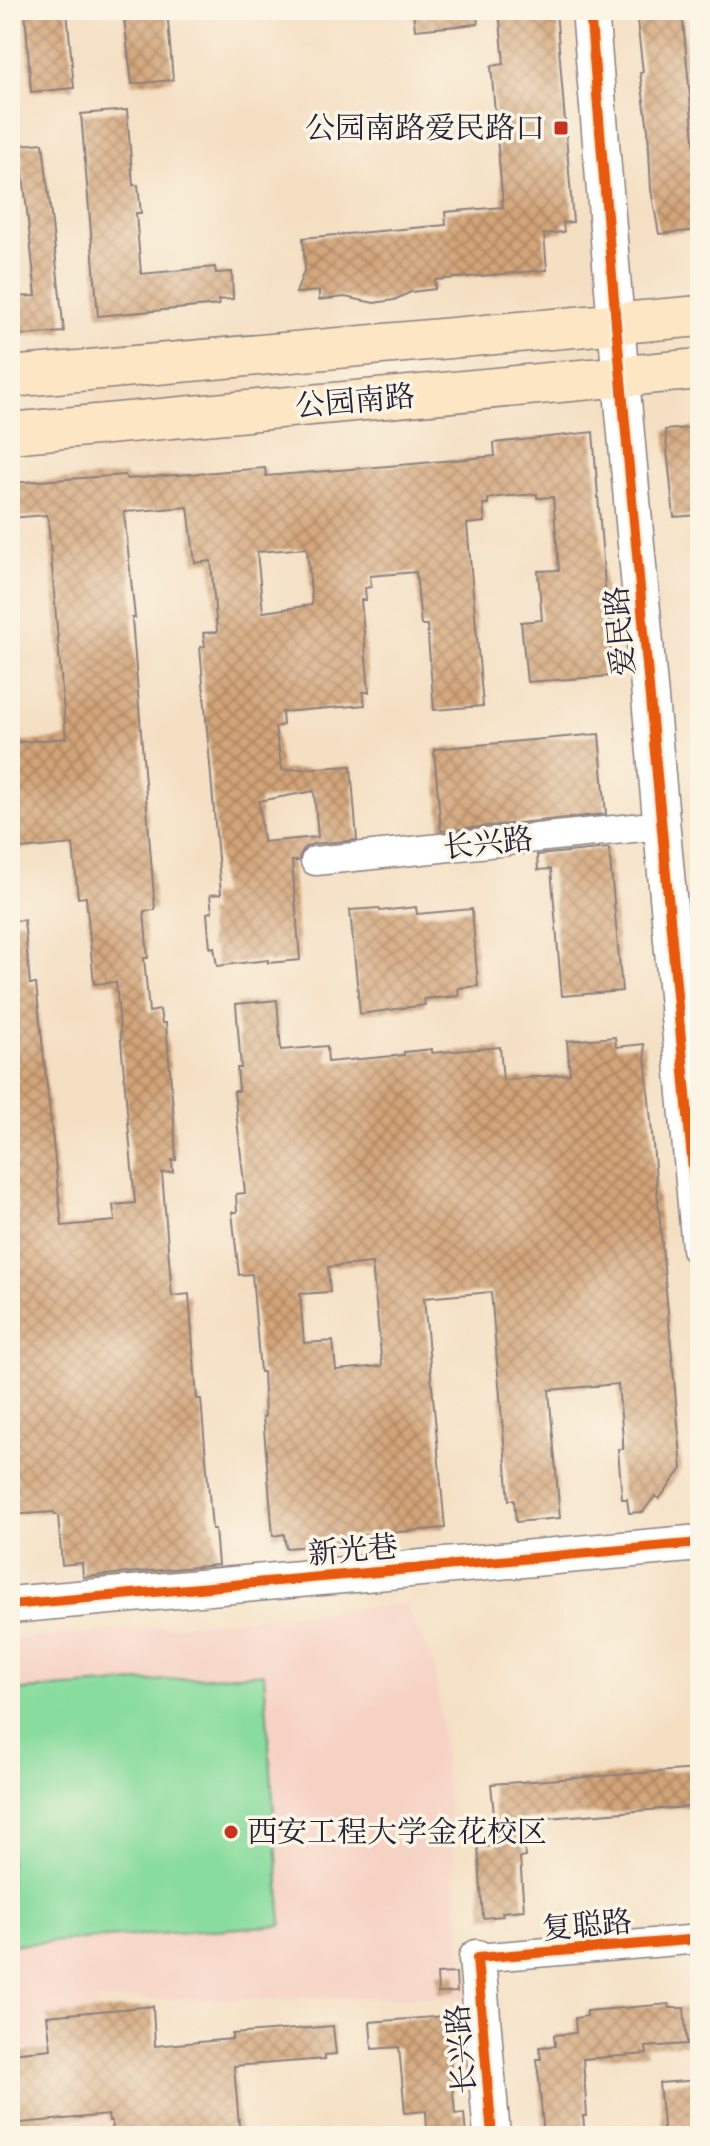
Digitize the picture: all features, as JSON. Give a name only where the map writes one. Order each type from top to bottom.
[{"type":"main road","name":"公园南路","points":[[10,377],[700,316]]},
{"type":"main road","name":"公园南路","points":[[10,433],[700,369]]},
{"type":"street","name":"爱民路","points":[[590,10],[699,1228]]},
{"type":"street","name":"长兴路","points":[[315,861],[662,825]]},
{"type":"street","name":"新光巷","points":[[10,1605],[700,1543]]},
{"type":"street","name":"复聪路","points":[[477,1958],[700,1939]]},
{"type":"street","name":"长兴路","points":[[477,1958],[492,2136]]},
{"type":"shaded area","name":"西安工程大学金花校区","points":[[406,1604],[435,1668],[467,1997],[94,2000],[98,2005],[108,2136],[10,2136],[10,1640]]},
{"type":"green space","points":[[264,1673],[282,1925],[10,1945],[10,1691]]},
{"type":"building","points":[[25,10],[67,10],[74,88],[31,92]]},
{"type":"building","points":[[123,10],[167,10],[173,80],[132,84]]},
{"type":"building","points":[[413,10],[477,10],[478,24],[415,30]]},
{"type":"building","points":[[499,10],[556,10],[573,222],[563,223],[564,232],[544,234],[547,270],[435,280],[435,289],[411,292],[394,300],[374,303],[345,297],[319,300],[319,291],[296,293],[305,268],[303,238],[446,225],[445,212],[503,207],[491,66],[504,64]]},
{"type":"building","points":[[682,10],[700,230],[659,234],[651,190],[648,130],[640,73],[643,72],[636,12]]},
{"type":"building","points":[[127,110],[133,185],[138,185],[141,213],[136,213],[141,274],[215,267],[216,273],[232,272],[233,299],[218,300],[219,305],[98,316],[81,114]]},
{"type":"building","points":[[43,143],[64,332],[10,336],[10,297],[36,296],[20,145]]},
{"type":"building","points":[[700,427],[700,515],[674,517],[665,430]]},
{"type":"building","points":[[593,432],[612,676],[527,682],[521,622],[542,620],[538,571],[559,570],[553,497],[537,498],[537,494],[488,499],[488,504],[483,504],[485,522],[467,524],[483,706],[434,710],[427,625],[421,625],[416,572],[370,576],[371,587],[365,588],[366,600],[361,600],[369,692],[363,692],[365,705],[282,712],[283,725],[275,727],[282,770],[351,766],[357,840],[312,844],[304,848],[298,861],[292,861],[300,960],[217,966],[214,947],[210,948],[207,913],[212,912],[210,895],[221,894],[200,647],[205,646],[203,633],[217,632],[211,561],[195,563],[188,507],[124,512],[135,618],[132,618],[155,910],[144,911],[148,958],[144,958],[149,1012],[160,1010],[162,1023],[166,1023],[174,1120],[176,1160],[172,1160],[173,1172],[162,1173],[172,1296],[189,1294],[197,1399],[201,1399],[218,1565],[83,1577],[82,1563],[62,1565],[58,1515],[54,1512],[10,1515],[10,1235],[15,1235],[13,1207],[17,1207],[10,1148],[10,921],[24,920],[30,984],[36,984],[62,1226],[115,1221],[113,1205],[135,1203],[116,982],[94,984],[86,897],[78,898],[73,844],[10,850],[10,743],[66,738],[48,519],[46,515],[10,518],[10,483],[125,475],[127,479],[265,468],[266,476],[412,464],[495,456],[494,443]],"holes":[[[307,548],[312,605],[263,612],[257,552]],[[314,791],[318,837],[263,842],[259,801]]]},
{"type":"building","points":[[599,734],[606,814],[441,831],[434,749]]},
{"type":"building","points":[[609,848],[622,991],[562,996],[551,869],[538,870],[537,855]]},
{"type":"building","points":[[416,907],[417,914],[472,909],[478,986],[458,988],[459,996],[424,999],[425,1005],[360,1014],[350,910]]},
{"type":"building","points":[[277,1000],[281,1050],[327,1046],[328,1062],[404,1055],[404,1052],[432,1049],[432,1053],[500,1047],[503,1080],[570,1074],[567,1041],[615,1037],[616,1047],[644,1044],[682,1469],[659,1499],[655,1496],[643,1512],[629,1513],[627,1499],[622,1499],[618,1449],[623,1449],[623,1437],[618,1384],[549,1390],[560,1518],[516,1522],[514,1500],[509,1500],[491,1292],[424,1298],[445,1528],[339,1537],[339,1544],[286,1548],[284,1534],[273,1536],[263,1417],[263,1372],[260,1372],[252,1274],[239,1275],[232,1212],[237,1212],[236,1194],[245,1193],[234,1091],[239,1091],[237,1068],[241,1068],[236,1004]],"holes":[[[372,1263],[382,1366],[336,1370],[333,1341],[304,1343],[300,1294],[330,1292],[328,1267]]]},
{"type":"building","points":[[697,1769],[699,1806],[522,1820],[525,1857],[520,1858],[524,1910],[483,1918],[478,1847],[497,1846],[491,1784]]},
{"type":"building","points":[[456,1973],[457,1992],[438,1993],[437,1974]]},
{"type":"building","points":[[669,2004],[670,2008],[684,2008],[687,2044],[646,2047],[647,2054],[583,2059],[587,2116],[583,2116],[585,2136],[544,2136],[537,2059],[541,2059],[540,2047],[555,2046],[554,2035],[576,2033],[575,2018],[587,2016],[587,2011]]},
{"type":"building","points":[[153,2006],[155,2046],[232,2039],[232,2034],[333,2026],[336,2054],[325,2055],[325,2059],[234,2066],[240,2136],[196,2136],[196,2133],[113,2136],[112,2121],[109,2121],[108,2115],[10,2124],[10,2053],[51,2049],[47,2016]]},
{"type":"building","points":[[446,2016],[455,2114],[464,2113],[466,2136],[431,2136],[430,2129],[427,2130],[426,2111],[405,2113],[399,2047],[372,2049],[370,2022]]},
{"type":"building","points":[[700,2080],[700,2136],[664,2136],[659,2083]]},
{"type":"cycle path","points":[[590,10],[700,1248]]},
{"type":"cycle path","points":[[10,1605],[700,1543]]},
{"type":"cycle path","points":[[492,2136],[477,1958],[700,1939]]},
{"type":"place","name":"公园南路爱民路口","points":[[561,128]]},
{"type":"place","name":"西安工程大学金花校区","points":[[231,1832]]}]
